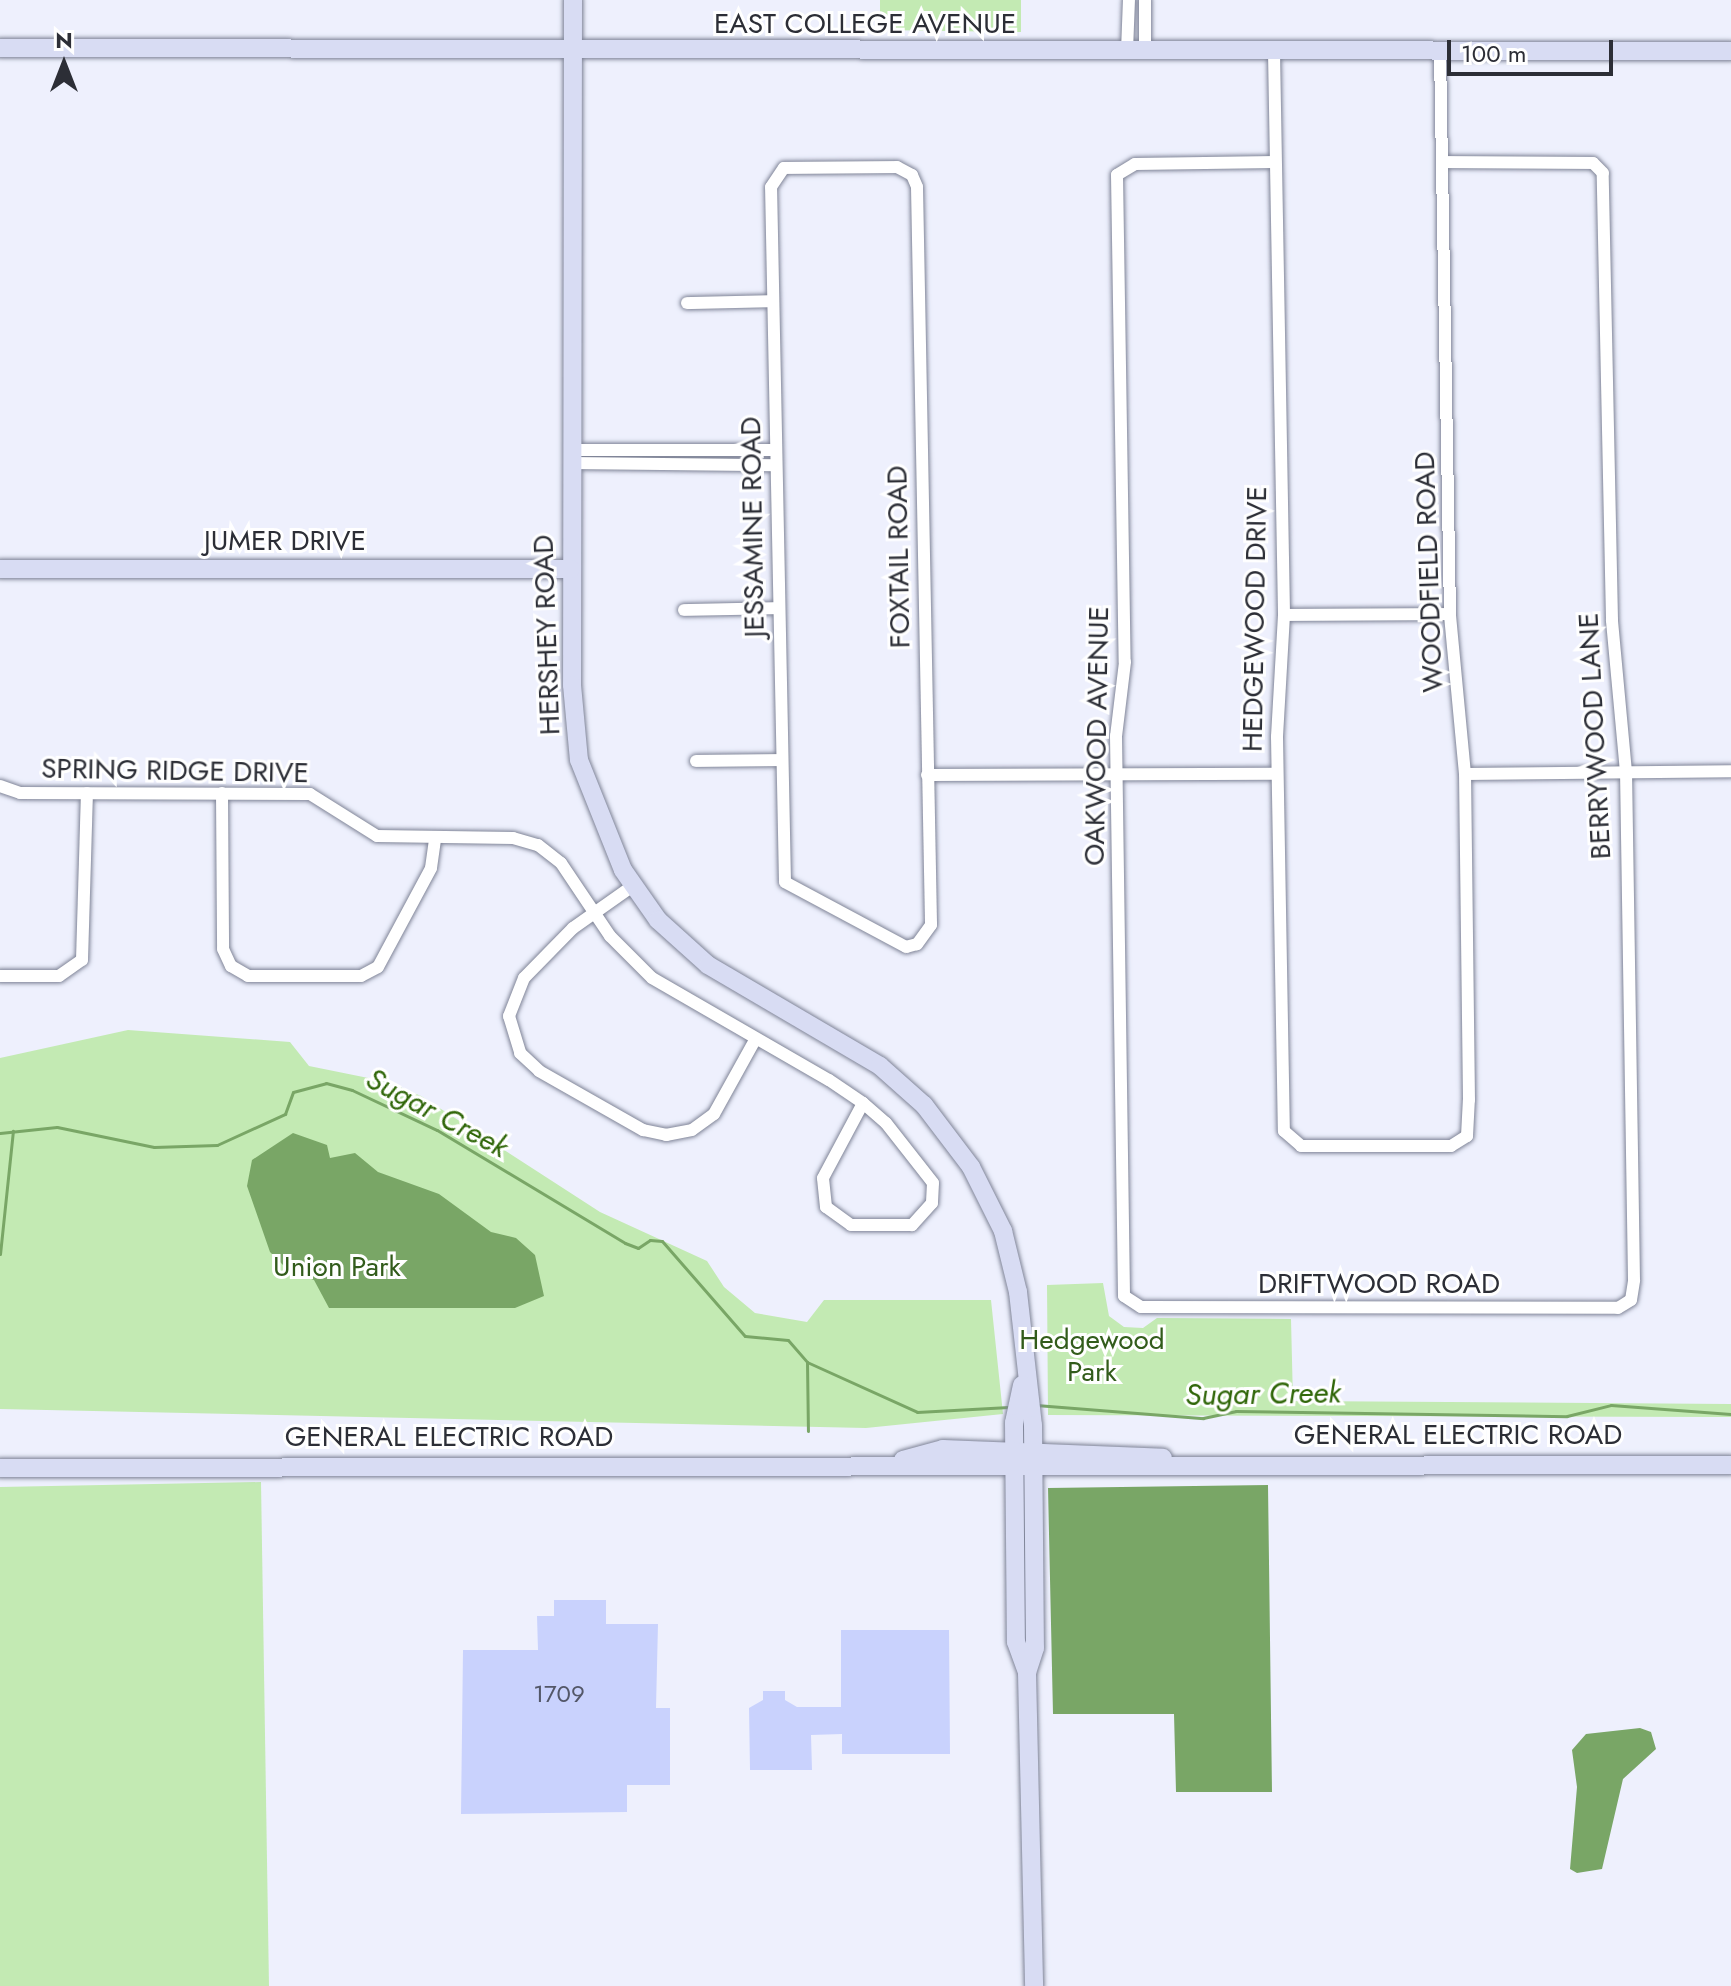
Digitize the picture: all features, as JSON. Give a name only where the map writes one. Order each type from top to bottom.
[{"type":"main road","name":"HERSHEY ROAD","points":[[573,0],[571,569],[579,760],[604,830],[634,885],[658,920],[708,965],[880,1066],[924,1105],[971,1167],[1003,1231],[1018,1292],[1033,1425],[1035,1648],[1027,1673]]},
{"type":"main road","name":"EAST COLLEGE AVENUE","points":[[0,48],[573,52],[1731,51]]},
{"type":"main road","name":"JUMER DRIVE","points":[[0,569],[571,569]]},
{"type":"main road","name":"HERSHEY ROAD","points":[[1026,1370],[1014,1423],[1014,1449],[1016,1642],[1027,1673]]},
{"type":"main road","name":"GENERAL ELECTRIC ROAD","points":[[899,1461],[943,1449],[1014,1449],[1186,1462]]},
{"type":"main road","name":"GENERAL ELECTRIC ROAD","points":[[0,1468],[899,1461],[942,1469],[1035,1469],[1186,1462],[1731,1465]]},
{"type":"main road","points":[[1027,1673],[1034,1986]]},
{"type":"street","points":[[1129,0],[1136,51]]},
{"type":"street","points":[[1136,51],[1145,0]]},
{"type":"street","name":"WOODFIELD ROAD","points":[[1287,1139],[1301,1146],[1451,1146],[1466,1138],[1465,774],[1450,614],[1440,51]]},
{"type":"street","name":"HEDGEWOOD DRIVE","points":[[1274,52],[1284,615],[1277,774],[1287,1139]]},
{"type":"street","name":"OAKWOOD AVENUE","points":[[1129,1303],[1124,1296],[1116,774],[1125,662],[1120,168],[1275,162]]},
{"type":"street","name":"BERRYWOOD LANE","points":[[1442,162],[1600,166],[1605,190],[1613,650],[1626,772],[1634,1280],[1628,1303]]},
{"type":"street","name":"JESSAMINE ROAD","points":[[912,175],[897,167],[794,167],[776,173],[771,187],[780,760],[785,882],[892,943],[906,947],[925,937]]},
{"type":"street","name":"FOXTAIL ROAD","points":[[912,175],[931,925],[925,937]]},
{"type":"street","points":[[687,303],[773,301]]},
{"type":"street","points":[[659,450],[659,464]]},
{"type":"street","points":[[571,457],[659,450],[776,450]]},
{"type":"street","points":[[571,457],[659,464],[776,465]]},
{"type":"street","points":[[684,610],[778,608]]},
{"type":"street","points":[[1284,615],[1450,614]]},
{"type":"street","points":[[696,761],[780,760]]},
{"type":"street","points":[[1465,774],[1731,771]]},
{"type":"street","points":[[927,775],[1277,774]]},
{"type":"street","name":"SPRING RIDGE DRIVE","points":[[0,786],[20,793],[310,794],[377,836],[513,838],[538,845],[561,863],[593,913],[652,978],[863,1103],[928,1172],[932,1203],[912,1225],[851,1225],[832,1215],[822,1198],[823,1178],[863,1103]]},
{"type":"street","points":[[0,976],[59,976],[82,960],[87,793]]},
{"type":"street","points":[[222,793],[223,949],[231,966],[248,976],[361,976],[378,967],[431,868],[435,838]]},
{"type":"street","points":[[634,885],[593,913],[516,989],[511,1029],[529,1063],[643,1130],[679,1133],[714,1114],[755,1040]]},
{"type":"street","name":"DRIFTWOOD ROAD","points":[[1129,1303],[1393,1309],[1628,1303]]},
{"type":"green space","points":[[880,0],[1021,0],[1021,32],[880,30]]},
{"type":"green space","name":"Union Park","points":[[128,1030],[290,1042],[309,1066],[388,1082],[421,1096],[600,1212],[707,1261],[724,1287],[755,1313],[807,1322],[824,1300],[991,1300],[1003,1414],[866,1428],[0,1409],[0,1058]]},
{"type":"green space","name":"Hedgewood Park","points":[[1103,1283],[1109,1316],[1124,1327],[1143,1328],[1157,1318],[1291,1319],[1293,1401],[1731,1404],[1731,1417],[1048,1415],[1047,1285]]},
{"type":"green space","points":[[261,1482],[269,1986],[0,1986],[0,1487]]},
{"type":"shaded area","points":[[293,1133],[327,1145],[330,1158],[355,1153],[378,1172],[439,1194],[491,1232],[516,1238],[535,1255],[544,1296],[515,1308],[329,1308],[314,1280],[289,1271],[270,1252],[247,1186],[252,1160]]},
{"type":"shaded area","points":[[1268,1485],[1272,1792],[1176,1792],[1174,1714],[1053,1714],[1048,1488]]},
{"type":"shaded area","points":[[1640,1728],[1651,1732],[1656,1749],[1623,1779],[1602,1869],[1577,1873],[1570,1869],[1577,1787],[1572,1750],[1586,1734]]},
{"type":"building","points":[[554,1600],[606,1600],[606,1624],[658,1624],[656,1708],[670,1708],[670,1785],[627,1785],[627,1812],[461,1814],[463,1650],[538,1650],[537,1616],[554,1616]]},
{"type":"building","points":[[841,1630],[949,1630],[950,1754],[842,1754],[842,1734],[811,1735],[812,1770],[750,1770],[749,1708],[763,1700],[763,1691],[785,1691],[785,1700],[797,1707],[841,1707]]},
{"type":"waterway","name":"Sugar Creek","points":[[0,1133],[57,1127],[154,1147],[217,1145],[285,1114],[293,1092],[326,1083],[352,1090],[437,1130],[625,1243],[638,1248],[650,1240],[662,1241],[745,1336],[788,1340],[807,1362],[917,1412],[1009,1407]]},
{"type":"waterway","points":[[0,1254],[13,1131]]},
{"type":"waterway","name":"Sugar Creek","points":[[807,1362],[808,1431]]},
{"type":"waterway","name":"Sugar Creek","points":[[1036,1405],[1203,1418],[1236,1411],[1567,1416],[1611,1405],[1731,1414]]}]
